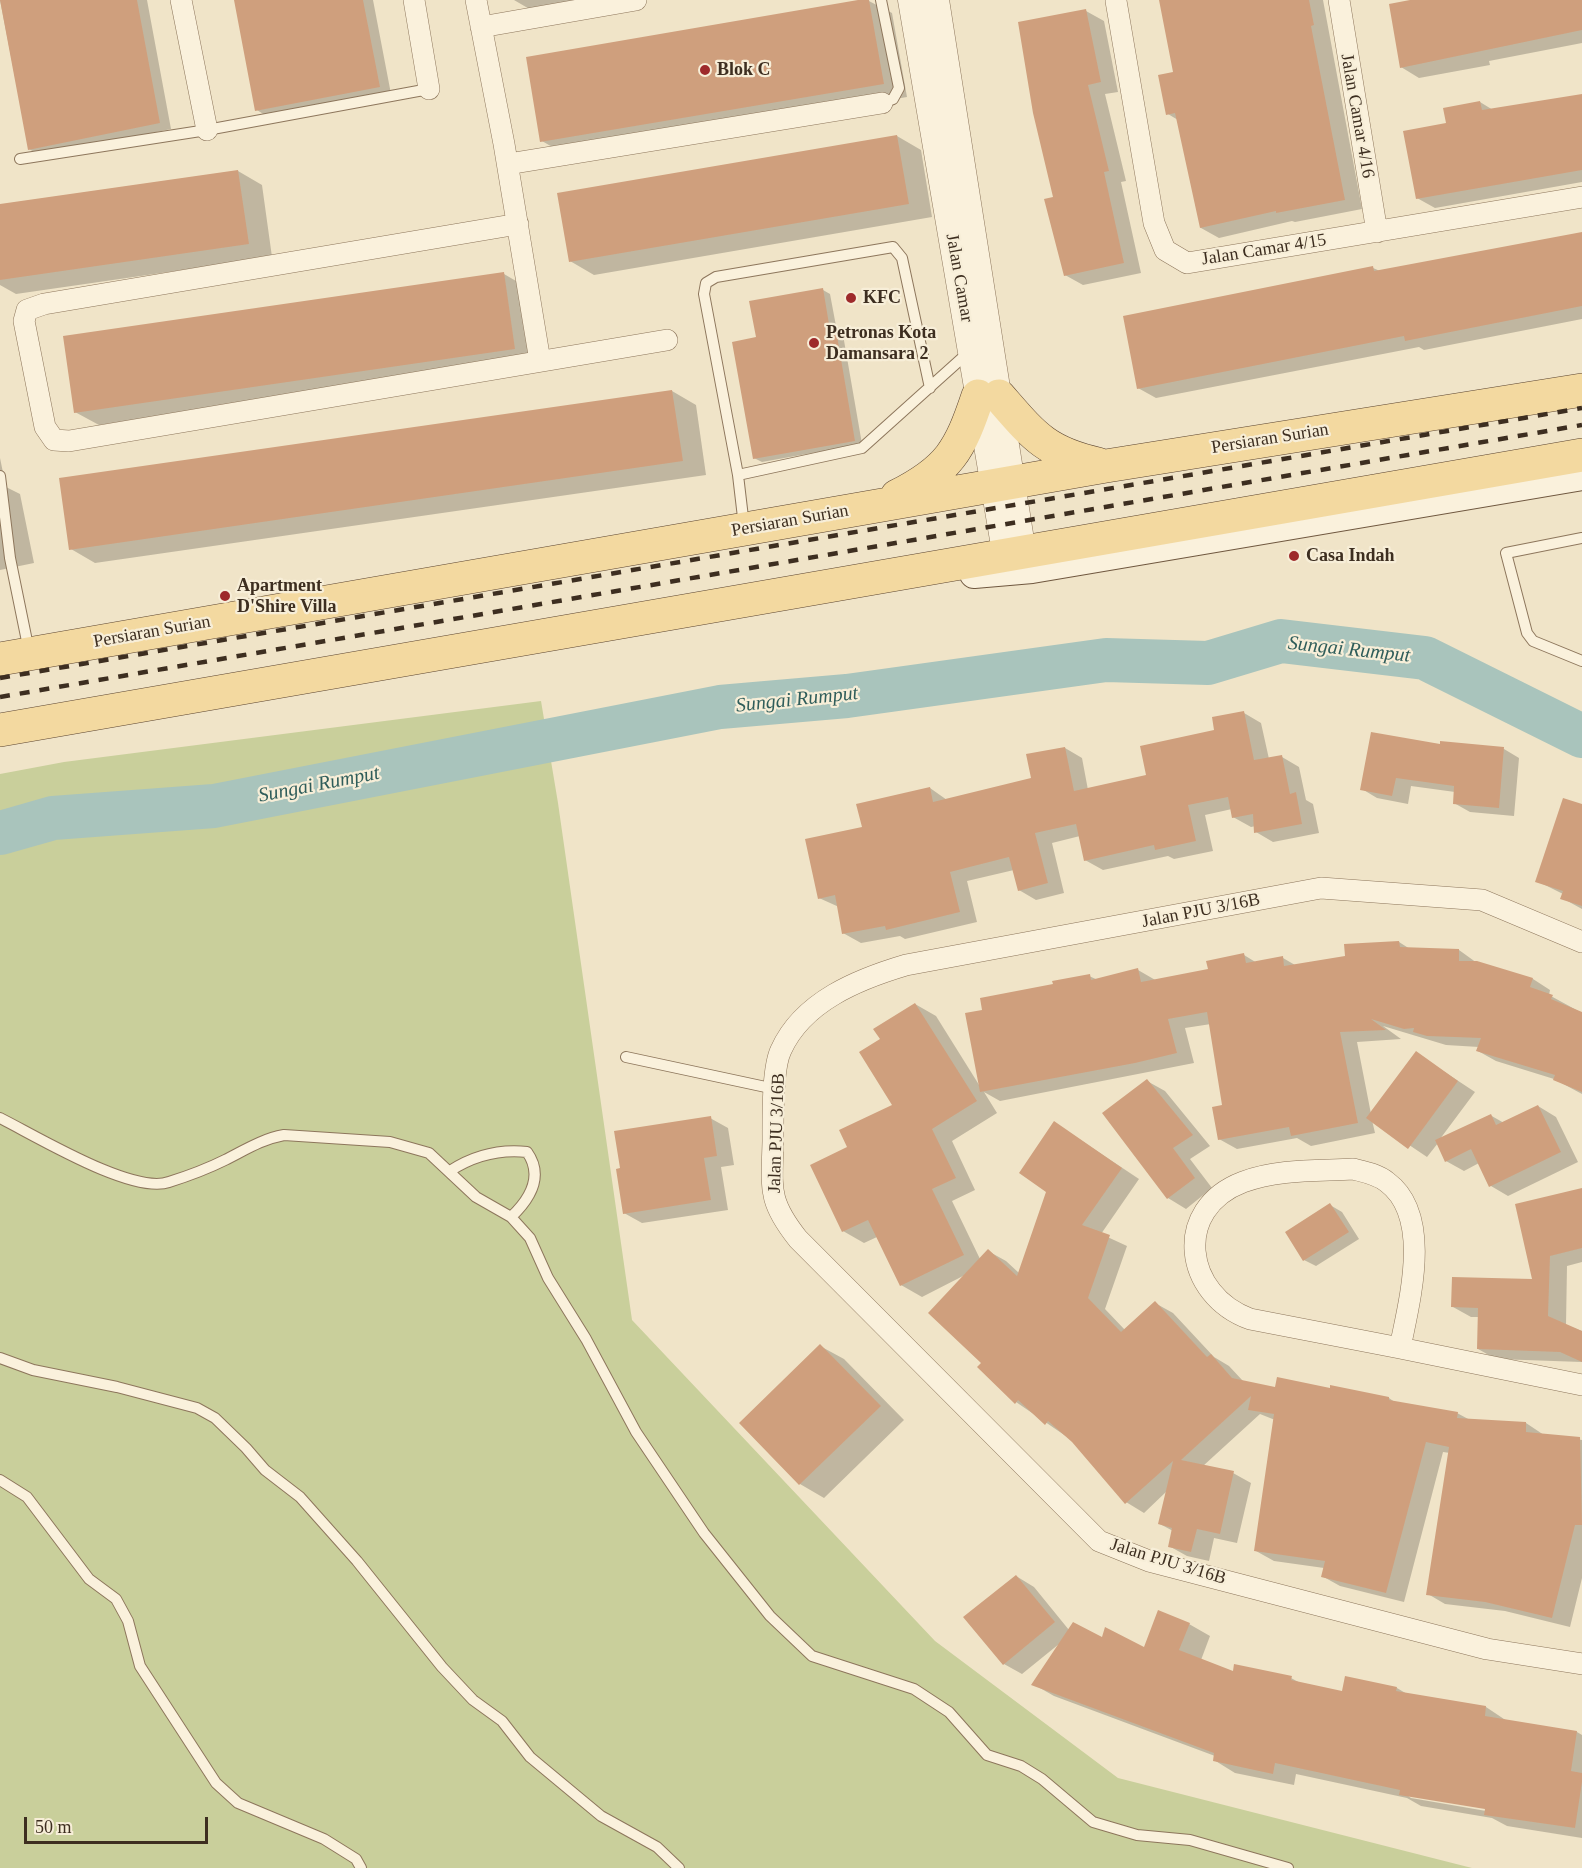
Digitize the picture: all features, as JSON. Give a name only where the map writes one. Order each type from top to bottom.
[{"type":"main road","name":"Persiaran Surian","points":[[15,657],[1003,483],[1582,390]]},
{"type":"main road","points":[[879,505],[927,481],[954,452],[988,396],[1037,439],[1075,459],[1106,466]]},
{"type":"main road","points":[[0,730],[1582,455]]},
{"type":"main road","points":[[830,587],[1032,569],[1582,476]]},
{"type":"street","points":[[181,0],[207,130]]},
{"type":"street","points":[[414,0],[429,89]]},
{"type":"street","points":[[476,0],[508,164],[540,361]]},
{"type":"street","points":[[481,27],[636,0]]},
{"type":"street","name":"Jalan Camar","points":[[911,0],[971,350],[988,396]]},
{"type":"street","name":"Jalan Camar","points":[[936,0],[988,396],[1015,555]]},
{"type":"street","name":"Jalan Camar 4/16","points":[[1339,0],[1377,232]]},
{"type":"street","name":"Jalan Camar 4/15","points":[[1116,1],[1154,223],[1165,250],[1187,263],[1582,197]]},
{"type":"street","points":[[508,164],[882,103]]},
{"type":"street","points":[[518,224],[44,304],[27,310],[24,321],[45,427],[54,440],[69,441],[667,340]]},
{"type":"street","name":"Jalan PJU 3/16B","points":[[1582,942],[1482,900],[1321,888],[906,965],[870,976],[837,991],[804,1017],[780,1050],[775,1089],[772,1196],[783,1221],[798,1239],[1099,1541],[1149,1561],[1487,1649],[1582,1664]]},
{"type":"street","points":[[1400,1348],[1414,1275],[1414,1246],[1409,1215],[1400,1196],[1388,1182],[1353,1169],[1268,1175],[1242,1182],[1218,1195],[1206,1208],[1198,1224],[1195,1257],[1203,1281],[1216,1300],[1230,1312],[1250,1319],[1582,1385]]},
{"type":"lane","points":[[881,0],[899,88],[893,99],[882,103]]},
{"type":"lane","points":[[20,159],[207,130],[429,89]]},
{"type":"lane","points":[[745,529],[738,475],[704,294],[706,283],[716,277],[893,247],[902,258],[930,388]]},
{"type":"lane","points":[[738,475],[862,448],[971,350]]},
{"type":"lane","points":[[0,476],[5,559],[15,657]]},
{"type":"lane","points":[[1582,538],[1506,553],[1527,633],[1533,641],[1582,661]]},
{"type":"lane","points":[[626,1057],[775,1089]]},
{"type":"lane","points":[[0,1118],[117,1176],[146,1184],[166,1184],[225,1160],[270,1138],[284,1136],[390,1142],[429,1152],[476,1197],[511,1217],[530,1238],[548,1278],[586,1339],[636,1432],[704,1533],[770,1616],[812,1656],[914,1689],[948,1713],[987,1755],[1021,1766],[1042,1779],[1093,1822],[1137,1835],[1190,1840],[1288,1868]]},
{"type":"lane","points":[[450,1171],[469,1159],[515,1150],[527,1152],[534,1162],[536,1179],[526,1200],[511,1217]]},
{"type":"lane","points":[[0,1358],[33,1370],[186,1404],[215,1418],[265,1470],[300,1497],[357,1561],[442,1667],[473,1701],[502,1721],[530,1757],[602,1816],[657,1847],[679,1868]]},
{"type":"lane","points":[[0,1480],[27,1497],[90,1579],[116,1599],[128,1621],[140,1666],[216,1783],[238,1803],[324,1839],[356,1859],[361,1868]]},
{"type":"green space","points":[[541,701],[558,803],[632,1320],[935,1641],[1118,1778],[1472,1868],[0,1868],[0,774],[64,762]]},
{"type":"building","points":[[0,0],[137,0],[160,123],[28,150]]},
{"type":"building","points":[[234,0],[363,0],[380,87],[255,111]]},
{"type":"building","name":"Blok C","points":[[858,0],[869,0],[884,84],[540,142],[526,57]]},
{"type":"building","points":[[1159,0],[1309,0],[1314,25],[1311,26],[1345,200],[1276,213],[1276,211],[1200,228],[1175,113],[1166,115],[1158,75],[1173,72]]},
{"type":"building","points":[[1410,0],[1582,0],[1582,30],[1400,68],[1389,4]]},
{"type":"building","points":[[1086,9],[1101,82],[1088,85],[1109,171],[1104,172],[1124,263],[1064,276],[1044,199],[1053,197],[1033,113],[1018,22]]},
{"type":"building","points":[[1582,94],[1582,170],[1416,199],[1403,131],[1446,123],[1443,108],[1480,101],[1482,110]]},
{"type":"building","points":[[897,135],[909,204],[569,262],[557,193]]},
{"type":"building","points":[[238,170],[249,244],[0,280],[0,204]]},
{"type":"building","points":[[1582,232],[1582,306],[1405,341],[1404,336],[1137,389],[1123,316],[1373,266],[1374,271]]},
{"type":"building","points":[[504,272],[515,349],[74,413],[63,336]]},
{"type":"building","points":[[823,288],[829,324],[835,324],[855,441],[753,459],[732,342],[756,337],[749,301]]},
{"type":"building","points":[[672,390],[683,461],[69,550],[59,478]]},
{"type":"building","points":[[1244,711],[1254,760],[1282,755],[1290,794],[1296,792],[1302,824],[1254,833],[1253,814],[1232,818],[1228,797],[1188,805],[1196,841],[1155,850],[1154,845],[1084,861],[1076,824],[1035,833],[1048,883],[1018,891],[1009,857],[950,872],[960,912],[886,930],[885,926],[842,934],[835,895],[818,899],[805,839],[862,827],[856,804],[930,787],[933,802],[1031,778],[1026,754],[1065,747],[1074,791],[1146,775],[1140,746],[1214,730],[1212,717]]},
{"type":"building","points":[[1371,732],[1440,744],[1440,741],[1504,747],[1499,808],[1453,804],[1454,786],[1396,778],[1392,796],[1360,790]]},
{"type":"building","points":[[1563,798],[1582,804],[1582,906],[1560,899],[1563,891],[1535,882]]},
{"type":"building","points":[[1399,941],[1400,947],[1459,949],[1459,961],[1477,961],[1533,978],[1530,987],[1553,995],[1551,999],[1582,1012],[1582,1092],[1553,1080],[1555,1075],[1476,1051],[1481,1038],[1427,1036],[1413,1032],[1414,1028],[1404,1029],[1371,1019],[1386,1030],[1340,1032],[1358,1123],[1291,1136],[1289,1127],[1218,1140],[1212,1107],[1222,1105],[1207,1012],[1168,1019],[1177,1053],[980,1092],[965,1013],[982,1010],[980,998],[1053,984],[1052,981],[1090,974],[1091,980],[1138,968],[1141,982],[1208,969],[1206,961],[1244,953],[1246,963],[1283,956],[1284,966],[1345,956],[1344,944]]},
{"type":"building","points":[[915,1003],[977,1101],[932,1129],[956,1178],[932,1189],[964,1255],[900,1286],[868,1220],[842,1232],[810,1165],[847,1147],[839,1130],[892,1105],[859,1052],[880,1039],[873,1029]]},
{"type":"building","points":[[1416,1051],[1458,1081],[1408,1149],[1366,1118]]},
{"type":"building","points":[[1147,1079],[1193,1135],[1173,1148],[1195,1178],[1167,1199],[1102,1113]]},
{"type":"building","points":[[1538,1105],[1561,1152],[1489,1187],[1471,1149],[1445,1162],[1435,1140],[1491,1114],[1496,1125]]},
{"type":"building","points":[[711,1116],[717,1156],[704,1158],[711,1200],[623,1214],[616,1169],[620,1168],[614,1131]]},
{"type":"building","points":[[1054,1121],[1122,1168],[1082,1225],[1110,1235],[1088,1298],[1121,1332],[1155,1301],[1207,1357],[1211,1354],[1232,1378],[1275,1387],[1277,1377],[1330,1388],[1330,1385],[1389,1397],[1389,1400],[1458,1412],[1457,1418],[1526,1422],[1526,1432],[1580,1437],[1582,1525],[1575,1525],[1552,1618],[1485,1602],[1426,1595],[1449,1447],[1426,1442],[1386,1593],[1321,1577],[1325,1561],[1254,1551],[1274,1414],[1248,1410],[1251,1396],[1181,1460],[1234,1471],[1220,1534],[1197,1529],[1191,1552],[1168,1547],[1172,1528],[1158,1524],[1173,1461],[1125,1504],[1072,1442],[1048,1421],[1045,1425],[1018,1400],[1015,1404],[977,1367],[981,1363],[928,1313],[988,1249],[1017,1276],[1046,1192],[1019,1173]]},
{"type":"building","points":[[1582,1188],[1582,1248],[1550,1256],[1548,1316],[1582,1331],[1582,1362],[1560,1352],[1477,1349],[1478,1308],[1451,1307],[1452,1277],[1532,1279],[1515,1204]]},
{"type":"building","points":[[1330,1203],[1349,1232],[1303,1261],[1285,1232]]},
{"type":"building","points":[[820,1344],[881,1406],[799,1485],[739,1423]]},
{"type":"building","points":[[1016,1575],[1055,1622],[1003,1665],[963,1617]]},
{"type":"building","points":[[1158,1610],[1190,1623],[1179,1650],[1233,1671],[1234,1664],[1292,1676],[1291,1680],[1342,1691],[1345,1676],[1397,1687],[1396,1691],[1486,1706],[1485,1716],[1577,1731],[1571,1771],[1582,1773],[1582,1782],[1575,1828],[1484,1815],[1485,1809],[1399,1795],[1400,1790],[1275,1763],[1273,1774],[1213,1761],[1214,1753],[1031,1685],[1073,1622],[1102,1637],[1105,1627],[1144,1647]]},
{"type":"waterway","name":"Sungai Rumput","points":[[0,833],[53,818],[214,806],[720,707],[847,696],[1106,660],[1208,663],[1281,641],[1425,658],[1582,736]]},
{"type":"railway","points":[[0,678],[1582,408]]},
{"type":"railway","points":[[0,697],[1582,425]]},
{"type":"place","name":"Blok C","points":[[705,70]]},
{"type":"place","name":"KFC","points":[[851,298]]},
{"type":"place","name":"Petronas Kota Damansara 2","points":[[814,343]]},
{"type":"place","name":"Casa Indah","points":[[1294,556]]},
{"type":"place","name":"Apartment D'Shire Villa","points":[[225,596]]}]
